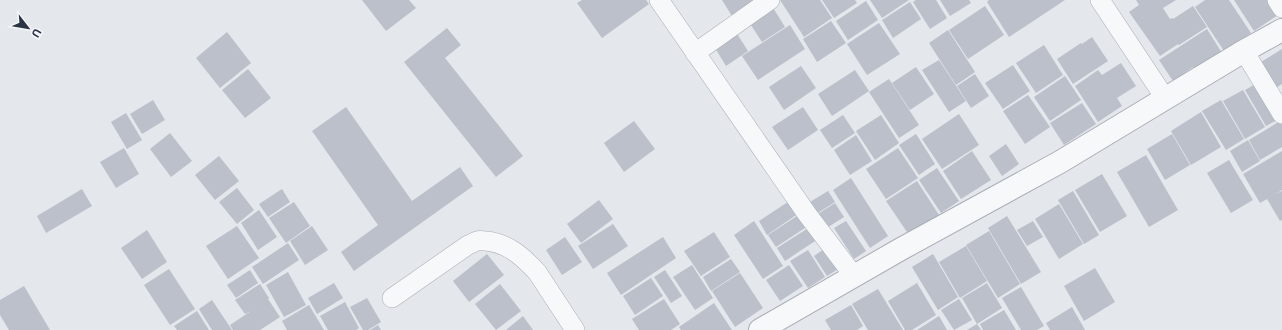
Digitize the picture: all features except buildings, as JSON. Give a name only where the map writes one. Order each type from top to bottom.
[{"type":"street","points":[[659,0],[807,214],[854,276]]},
{"type":"street","points":[[695,53],[770,0]]},
{"type":"street","points":[[1100,0],[1165,98]]},
{"type":"street","points":[[1277,0],[1282,8]]},
{"type":"street","points":[[760,330],[901,249],[1060,162],[1244,51],[1282,30]]},
{"type":"street","points":[[1244,51],[1282,114]]},
{"type":"street","points":[[392,298],[468,245],[478,241],[490,242],[504,245],[519,254],[530,264],[537,272],[575,330]]}]
